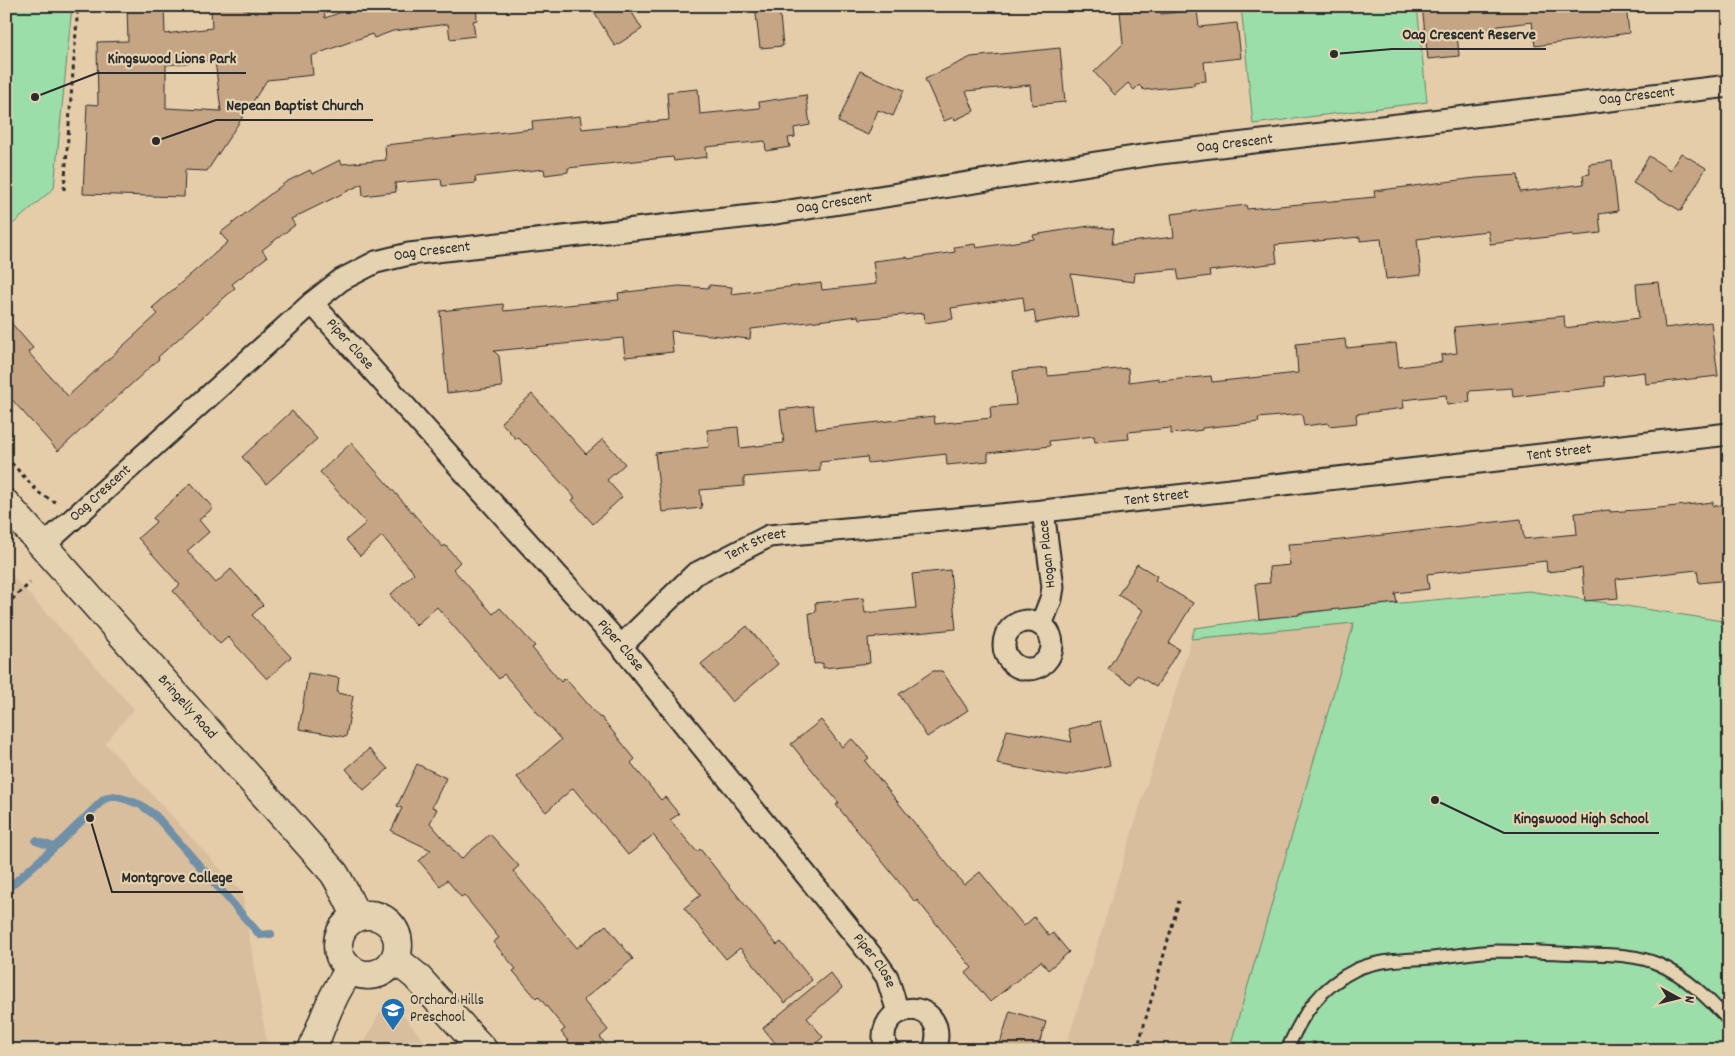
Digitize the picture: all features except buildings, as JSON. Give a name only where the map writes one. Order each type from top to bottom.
[{"type":"main road","name":"Bringelly Road","points":[[6,504],[334,873],[346,891],[349,903],[357,917]]},
{"type":"main road","points":[[377,916],[394,929],[398,939],[395,959],[389,967],[380,973],[370,976],[360,974],[350,969],[343,962],[339,952],[339,941],[348,923],[357,917],[377,916]]},
{"type":"main road","points":[[395,959],[416,976],[483,1050]]},
{"type":"main road","points":[[312,1050],[327,1011],[350,969]]},
{"type":"street","name":"Oag Crescent","points":[[43,546],[312,303],[341,280],[376,262],[409,254],[770,214],[1160,153],[1729,86]]},
{"type":"street","name":"Piper Close","points":[[312,303],[621,646],[875,960],[887,977],[898,1012]]},
{"type":"street","name":"Tent Street","points":[[621,646],[695,574],[769,536],[1043,511],[1729,434]]},
{"type":"street","name":"Hogan Place","points":[[1041,625],[1051,599],[1053,587],[1043,511]]},
{"type":"street","points":[[887,1050],[883,1041],[883,1032],[891,1017],[898,1012],[915,1009],[923,1012],[934,1024],[937,1031],[934,1050]]},
{"type":"lane","points":[[1289,1044],[1298,1025],[1312,1004],[1329,986],[1358,969],[1386,960],[1496,951],[1613,955],[1642,958],[1676,973],[1707,997],[1729,1021]]},
{"type":"path","points":[[64,190],[78,6]]},
{"type":"path","points":[[6,457],[39,493],[59,506]]},
{"type":"path","points":[[6,605],[30,583]]},
{"type":"path","points":[[1138,1050],[1179,901]]},
{"type":"path","points":[[1289,1044],[1370,1050]]},
{"type":"shaded area","points":[[6,569],[134,709],[105,743],[242,893],[268,1050],[6,1050]]},
{"type":"shaded area","points":[[1529,591],[1729,622],[1729,1050],[1065,1050],[1195,628],[1337,609]]},
{"type":"shaded area","name":"Orchard Hills Preschool","points":[[398,1010],[432,1050],[360,1050],[380,1012]]},
{"type":"green space","points":[[6,6],[72,6],[54,188],[6,230]]},
{"type":"green space","points":[[1241,6],[1417,6],[1427,102],[1253,124]]},
{"type":"green space","points":[[1529,591],[1729,622],[1729,1050],[1229,1050],[1354,623],[1191,639],[1195,628],[1337,609]]},
{"type":"waterway","points":[[6,890],[57,845],[104,799],[114,796],[141,805],[156,816],[260,935],[271,934]]},
{"type":"waterway","points":[[36,841],[54,847]]},
{"type":"place","name":"Oag Crescent Reserve","points":[[1334,54]]},
{"type":"place","name":"Kingswood Lions Park","points":[[35,97]]},
{"type":"place","name":"Nepean Baptist Church","points":[[156,141]]},
{"type":"place","name":"Kingswood High School","points":[[1435,800]]},
{"type":"place","name":"Montgrove College","points":[[90,818]]},
{"type":"place","name":"Orchard Hills Preschool","points":[[393,1031]]}]
